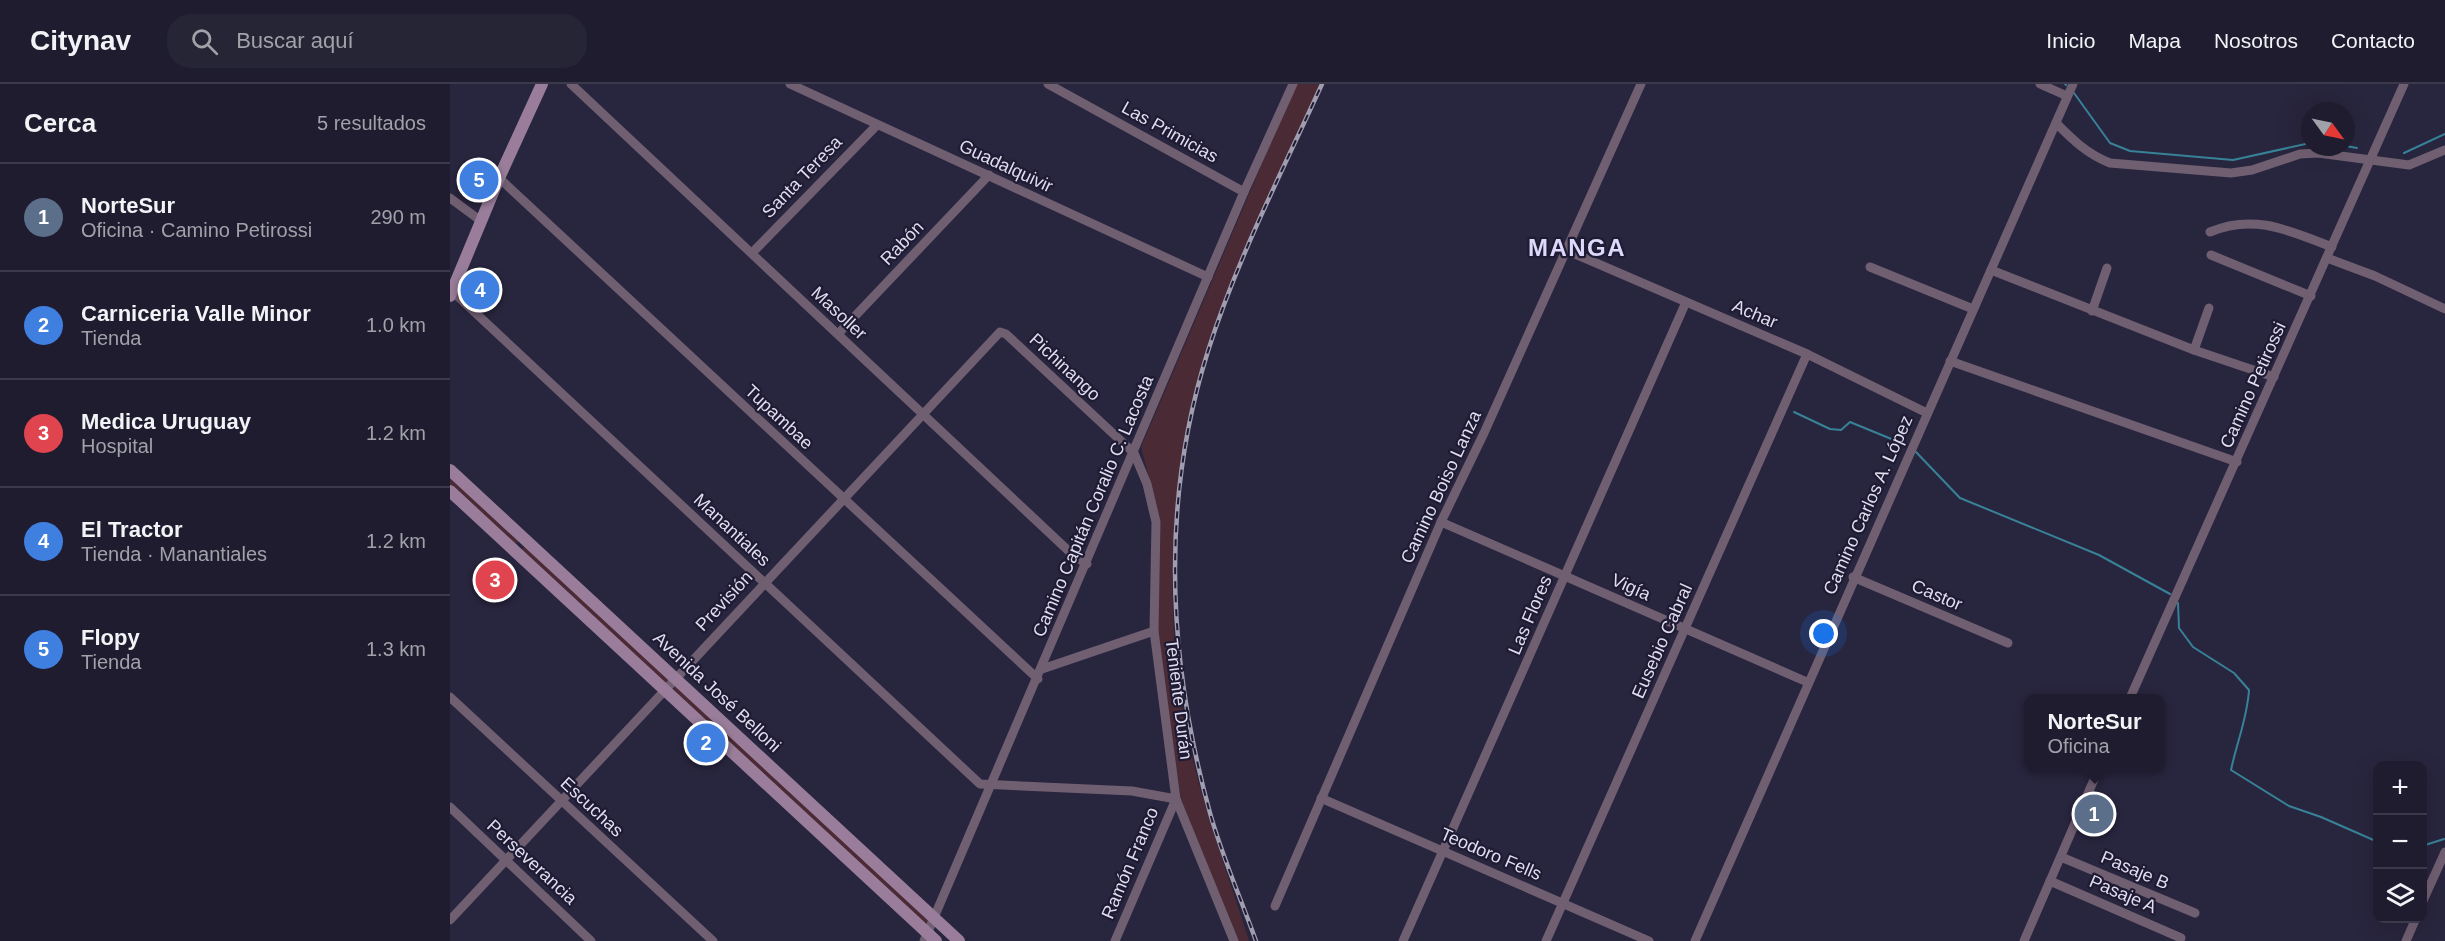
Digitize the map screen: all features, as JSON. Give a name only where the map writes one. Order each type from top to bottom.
[{"type":"main road","points":[[451,293],[499,177],[542,84]]},
{"type":"main road","name":"Avenida José Belloni","points":[[450,470],[959,941]]},
{"type":"main road","name":"Avenida José Belloni","points":[[450,491],[665,689],[929,938]]},
{"type":"main road","points":[[515,550],[525,539]]},
{"type":"street","name":"Masoller","points":[[571,84],[1074,556],[1087,564]]},
{"type":"street","name":"Guadalquivir","points":[[790,84],[1208,277]]},
{"type":"street","name":"Las Primicias","points":[[1048,84],[1244,192]]},
{"type":"street","name":"Camino Capitán Coralio C. Lacosta","points":[[929,938],[934,918],[992,787],[1244,192],[1293,84]]},
{"type":"street","name":"Camino Boiso Lanza","points":[[1275,906],[1441,522],[1641,84]]},
{"type":"street","points":[[2040,84],[2067,96]]},
{"type":"street","name":"Camino Carlos A. López","points":[[1695,941],[1807,682],[2073,84]]},
{"type":"street","name":"Camino Petirossi","points":[[2132,694],[2404,84]]},
{"type":"street","points":[[2056,123],[2079,146],[2093,156],[2110,163],[2231,173],[2252,170],[2300,154],[2318,153],[2409,165],[2445,150]]},
{"type":"street","name":"Santa Teresa","points":[[752,253],[877,125]]},
{"type":"street","name":"Rabón","points":[[838,334],[989,175]]},
{"type":"street","name":"Tupambae","points":[[499,177],[842,499],[1038,679]]},
{"type":"street","points":[[450,198],[481,221]]},
{"type":"street","points":[[2210,232],[2228,224],[2245,222],[2287,230],[2332,247]]},
{"type":"street","name":"Achar","points":[[1566,250],[1807,354],[1927,413]]},
{"type":"street","points":[[2211,255],[2311,296]]},
{"type":"street","points":[[2327,258],[2375,276],[2445,309]]},
{"type":"street","points":[[1870,267],[1972,309]]},
{"type":"street","points":[[2092,311],[2107,268]]},
{"type":"street","points":[[1991,270],[2194,350],[2274,377]]},
{"type":"street","name":"Manantiales","points":[[451,293],[980,784],[992,787]]},
{"type":"street","name":"Las Flores","points":[[1403,941],[1686,302]]},
{"type":"street","points":[[2194,350],[2209,308]]},
{"type":"street","name":"Previsión","points":[[450,920],[1000,332]]},
{"type":"street","name":"Pichinango","points":[[1000,332],[1005,334],[1134,453]]},
{"type":"street","name":"Eusebio Cabral","points":[[1546,941],[1807,354]]},
{"type":"street","points":[[1950,361],[2237,462]]},
{"type":"street","name":"Teniente Durán","points":[[1134,453],[1152,499],[1156,522],[1154,631],[1176,799],[1234,941]]},
{"type":"street","name":"Vigía","points":[[1441,522],[1807,682]]},
{"type":"street","name":"Castor","points":[[1854,577],[2008,643]]},
{"type":"street","points":[[1042,669],[1154,631]]},
{"type":"street","name":"Escuchas","points":[[450,697],[713,941]]},
{"type":"street","points":[[2024,941],[2097,772]]},
{"type":"street","points":[[992,787],[1132,792],[1176,799]]},
{"type":"street","name":"Teodoro Fells","points":[[1321,798],[1649,941]]},
{"type":"street","name":"Ramón Franco","points":[[1114,941],[1176,799]]},
{"type":"street","name":"Perseverancia","points":[[450,807],[591,941]]},
{"type":"street","points":[[2427,892],[2445,852]]},
{"type":"street","name":"Pasaje B","points":[[2061,857],[2195,914]]},
{"type":"street","name":"Pasaje A","points":[[2050,881],[2181,938]]},
{"type":"street","points":[[2406,941],[2414,923]]},
{"type":"shaded area","points":[[1296,84],[1320,84],[1239,261],[1210,340],[1195,394],[1176,505],[1173,616],[1178,672],[1186,728],[1199,782],[1249,941],[1238,941],[1181,800],[1157,637],[1158,513],[1141,447]]},
{"type":"shaded area","points":[[450,473],[519,542],[514,544],[450,486]]},
{"type":"shaded area","points":[[525,546],[671,677],[665,684],[521,550]]},
{"type":"shaded area","points":[[675,686],[931,919],[926,925],[673,690]]},
{"type":"waterway","points":[[2074,93],[2110,143],[2130,151],[2233,160],[2301,145]]},
{"type":"waterway","points":[[2404,153],[2445,134]]},
{"type":"waterway","points":[[1794,412],[1830,429],[1841,430],[1850,422],[1906,445]]},
{"type":"waterway","points":[[1916,452],[1960,498],[2099,555],[2170,594]]},
{"type":"waterway","points":[[2178,603],[2179,628],[2193,647],[2234,673],[2249,690],[2244,721],[2231,770],[2289,806],[2373,840]]},
{"type":"waterway","points":[[2427,844],[2444,839]]},
{"type":"railway","points":[[1256,941],[1215,829],[1196,756],[1185,698],[1178,640],[1175,582],[1176,524],[1182,466],[1193,408],[1208,351],[1246,249],[1322,84]]},
{"type":"place","name":"Flopy","points":[[479,180]]},
{"type":"place","name":"El Tractor","points":[[480,290]]},
{"type":"place","name":"Medica Uruguay","points":[[495,580]]},
{"type":"place","name":"Carniceria Valle Minor","points":[[706,743]]},
{"type":"place","name":"NorteSur","points":[[2094,814]]},
{"type":"district","name":"MANGA","points":[[1577,248]]}]
